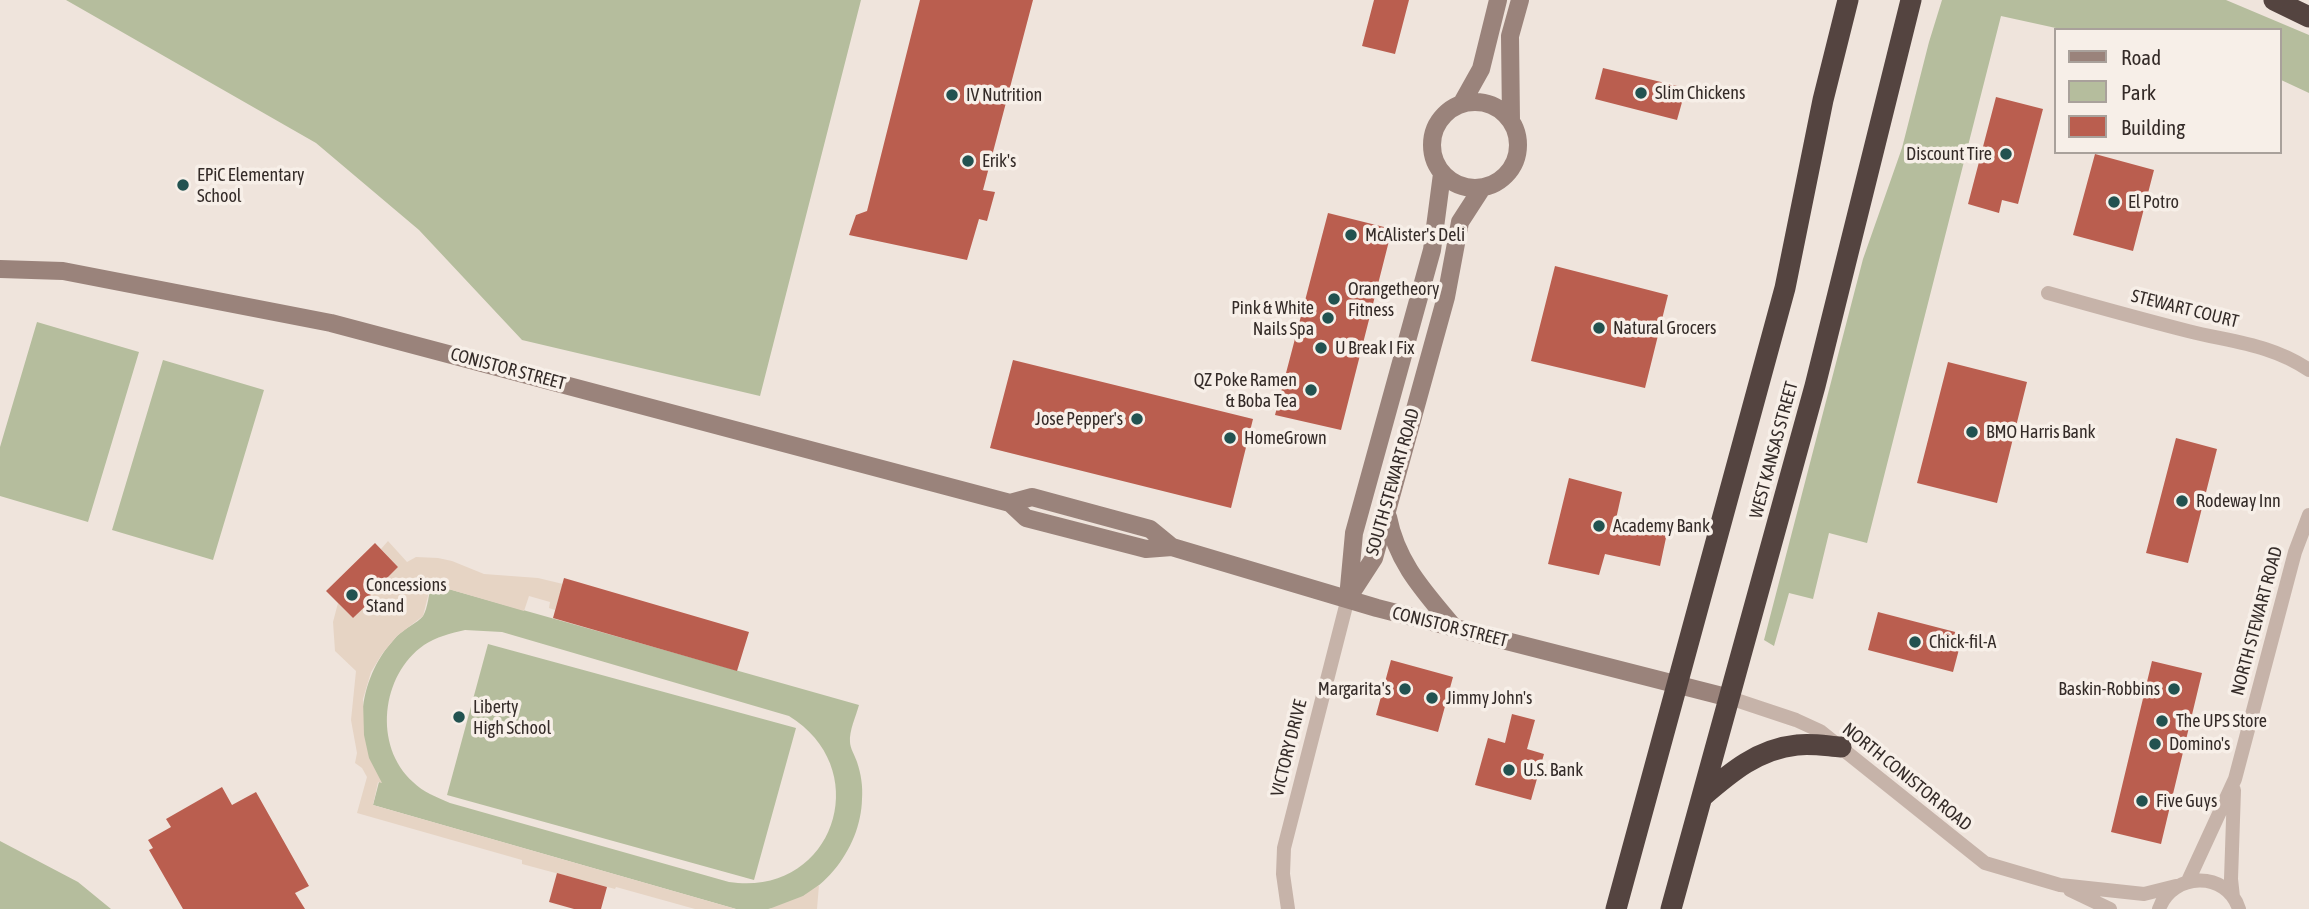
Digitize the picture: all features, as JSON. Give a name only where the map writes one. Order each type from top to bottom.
[{"type":"highway","name":"WEST KANSAS STREET","points":[[1616,909],[1785,288],[1820,114],[1848,0]]},
{"type":"highway","name":"WEST KANSAS STREET","points":[[1671,909],[1808,413],[1911,0]]},
{"type":"highway","points":[[2274,0],[2309,17]]},
{"type":"highway","points":[[1702,797],[1734,769],[1767,751],[1799,744],[1841,747]]},
{"type":"main road","points":[[1462,103],[1481,69],[1498,0]]},
{"type":"main road","points":[[1511,121],[1510,36],[1520,0]]},
{"type":"main road","points":[[1476,101],[1490,103],[1502,110],[1511,121],[1517,134],[1518,148],[1515,162],[1502,179],[1482,188],[1467,188],[1453,183],[1442,174],[1434,161],[1431,146],[1433,132],[1444,114],[1462,103],[1476,101]]},
{"type":"main road","name":"SOUTH STEWART ROAD","points":[[1348,598],[1354,533],[1432,250],[1442,174]]},
{"type":"main road","name":"SOUTH STEWART ROAD","points":[[1348,598],[1374,558],[1446,297],[1460,222],[1482,188]]},
{"type":"main road","name":"CONISTOR STREET","points":[[0,269],[63,271],[331,323],[1010,503],[1032,497],[1150,529],[1172,547],[1377,608],[1730,698]]},
{"type":"main road","points":[[1387,512],[1392,540],[1402,559],[1453,626]]},
{"type":"street","name":"STEWART COURT","points":[[2048,293],[2189,331],[2259,346],[2289,356],[2309,370]]},
{"type":"street","name":"NORTH STEWART ROAD","points":[[2159,909],[2166,894],[2182,884],[2235,779],[2295,552],[2309,515]]},
{"type":"street","name":"VICTORY DRIVE","points":[[1288,909],[1283,874],[1284,848],[1348,598]]},
{"type":"street","name":"NORTH CONISTOR ROAD","points":[[1730,698],[1796,720],[1819,731],[1984,863],[2060,885],[2110,909]]},
{"type":"street","name":"NORTH STEWART ROAD","points":[[2235,779],[2231,879],[2236,903]]},
{"type":"street","points":[[2182,884],[2201,880],[2213,882],[2224,888],[2236,903]]},
{"type":"street","name":"NORTH CONISTOR ROAD","points":[[2060,885],[2144,894],[2182,884]]},
{"type":"green space","points":[[66,0],[861,0],[760,396],[522,340],[419,230],[316,143]]},
{"type":"green space","points":[[1942,0],[2226,0],[2309,35],[2309,93],[2281,80],[2281,28],[2056,28],[2001,16],[1867,543],[1829,533],[1813,599],[1789,593],[1774,646],[1764,640],[1863,259],[1902,148]]},
{"type":"green space","points":[[37,322],[139,352],[88,522],[0,496],[0,447]]},
{"type":"green space","points":[[163,360],[264,390],[213,560],[112,530]]},
{"type":"green space","points":[[431,584],[859,705],[850,742],[861,776],[862,799],[860,818],[845,854],[820,885],[804,896],[768,909],[736,909],[373,805],[381,782],[371,764],[362,726],[367,687],[384,651],[400,633],[423,616]],"holes":[[[465,630],[502,632],[789,716],[816,739],[831,767],[836,796],[831,825],[817,851],[795,870],[765,882],[729,882],[450,803],[421,789],[400,767],[392,750],[388,731],[387,711],[399,674],[410,658],[424,645],[439,638]]]},
{"type":"green space","points":[[488,644],[796,728],[754,880],[447,795]]},
{"type":"green space","points":[[0,841],[78,882],[111,909],[0,909]]},
{"type":"shaded area","points":[[388,541],[407,562],[416,557],[438,558],[484,574],[538,578],[563,584],[555,610],[549,608],[550,602],[529,596],[524,611],[431,584],[423,616],[397,636],[382,654],[371,672],[363,699],[364,735],[369,758],[382,783],[378,782],[373,805],[736,909],[695,909],[616,887],[615,889],[522,864],[522,860],[357,813],[367,777],[355,763],[357,753],[351,720],[356,671],[335,651],[333,622],[338,603],[353,618],[373,598],[370,595],[398,567],[381,549]]},
{"type":"shaded area","points":[[819,885],[817,909],[769,909],[803,896]]},
{"type":"building","name":"IV Nutrition","points":[[920,0],[1033,0],[983,190],[995,192],[987,221],[979,219],[967,260],[849,235],[856,215],[867,211]]},
{"type":"building","points":[[1374,0],[1409,0],[1395,54],[1362,46]]},
{"type":"building","name":"Slim Chickens","points":[[1603,68],[1686,88],[1677,120],[1595,99]]},
{"type":"building","name":"Discount Tire","points":[[1996,97],[2043,109],[2018,204],[2002,200],[1999,213],[1968,204]]},
{"type":"building","name":"El Potro","points":[[2095,154],[2154,170],[2133,251],[2073,235]]},
{"type":"building","points":[[1328,213],[1392,229],[1341,430],[1275,415]]},
{"type":"building","name":"Natural Grocers","points":[[1555,266],[1668,295],[1645,388],[1531,361]]},
{"type":"building","points":[[1013,360],[1253,419],[1231,508],[990,448]]},
{"type":"building","name":"BMO Harris Bank","points":[[1948,362],[2027,382],[1997,503],[1917,483]]},
{"type":"building","name":"Rodeway Inn","points":[[2176,438],[2217,449],[2188,563],[2146,553]]},
{"type":"building","name":"Academy Bank","points":[[1569,478],[1622,492],[1616,519],[1667,533],[1660,566],[1605,554],[1599,575],[1548,564]]},
{"type":"building","points":[[375,543],[398,567],[370,595],[374,598],[353,618],[326,591]]},
{"type":"building","points":[[564,578],[749,632],[737,671],[553,618]]},
{"type":"building","name":"Chick-fil-A","points":[[1878,612],[1963,634],[1953,672],[1868,650]]},
{"type":"building","points":[[1391,660],[1453,677],[1438,732],[1376,715]]},
{"type":"building","points":[[2152,661],[2202,673],[2161,844],[2111,832]]},
{"type":"building","name":"U.S. Bank","points":[[1512,714],[1535,720],[1527,749],[1544,754],[1531,800],[1475,785],[1488,738],[1505,743]]},
{"type":"building","points":[[222,787],[232,805],[256,792],[309,886],[295,893],[305,909],[183,909],[149,850],[153,848],[148,840],[171,827],[166,819]]},
{"type":"building","points":[[557,873],[607,887],[601,909],[574,909],[549,902]]},
{"type":"place","name":"Slim Chickens","points":[[1641,93]]},
{"type":"place","name":"IV Nutrition","points":[[952,95]]},
{"type":"place","name":"Discount Tire","points":[[2006,154]]},
{"type":"place","name":"Erik's","points":[[968,161]]},
{"type":"place","name":"EPiC Elementary School","points":[[183,185]]},
{"type":"place","name":"El Potro","points":[[2114,202]]},
{"type":"place","name":"McAlister's Deli","points":[[1351,235]]},
{"type":"place","name":"Orangetheory Fitness","points":[[1334,299]]},
{"type":"place","name":"Pink & White Nails Spa","points":[[1328,318]]},
{"type":"place","name":"Natural Grocers","points":[[1599,328]]},
{"type":"place","name":"U Break I Fix","points":[[1321,348]]},
{"type":"place","name":"QZ Poke Ramen & Boba Tea","points":[[1311,390]]},
{"type":"place","name":"Jose Pepper's","points":[[1137,419]]},
{"type":"place","name":"BMO Harris Bank","points":[[1972,432]]},
{"type":"place","name":"HomeGrown","points":[[1230,438]]},
{"type":"place","name":"Rodeway Inn","points":[[2182,501]]},
{"type":"place","name":"Academy Bank","points":[[1599,526]]},
{"type":"place","name":"Concessions Stand","points":[[352,595]]},
{"type":"place","name":"Chick-fil-A","points":[[1915,642]]},
{"type":"place","name":"Margarita's","points":[[1405,689]]},
{"type":"place","name":"Baskin-Robbins","points":[[2174,689]]},
{"type":"place","name":"Jimmy John's","points":[[1432,698]]},
{"type":"place","name":"Liberty High School","points":[[459,717]]},
{"type":"place","name":"The UPS Store","points":[[2162,721]]},
{"type":"place","name":"Domino's","points":[[2155,744]]},
{"type":"place","name":"U.S. Bank","points":[[1509,770]]},
{"type":"place","name":"Five Guys","points":[[2142,801]]}]
